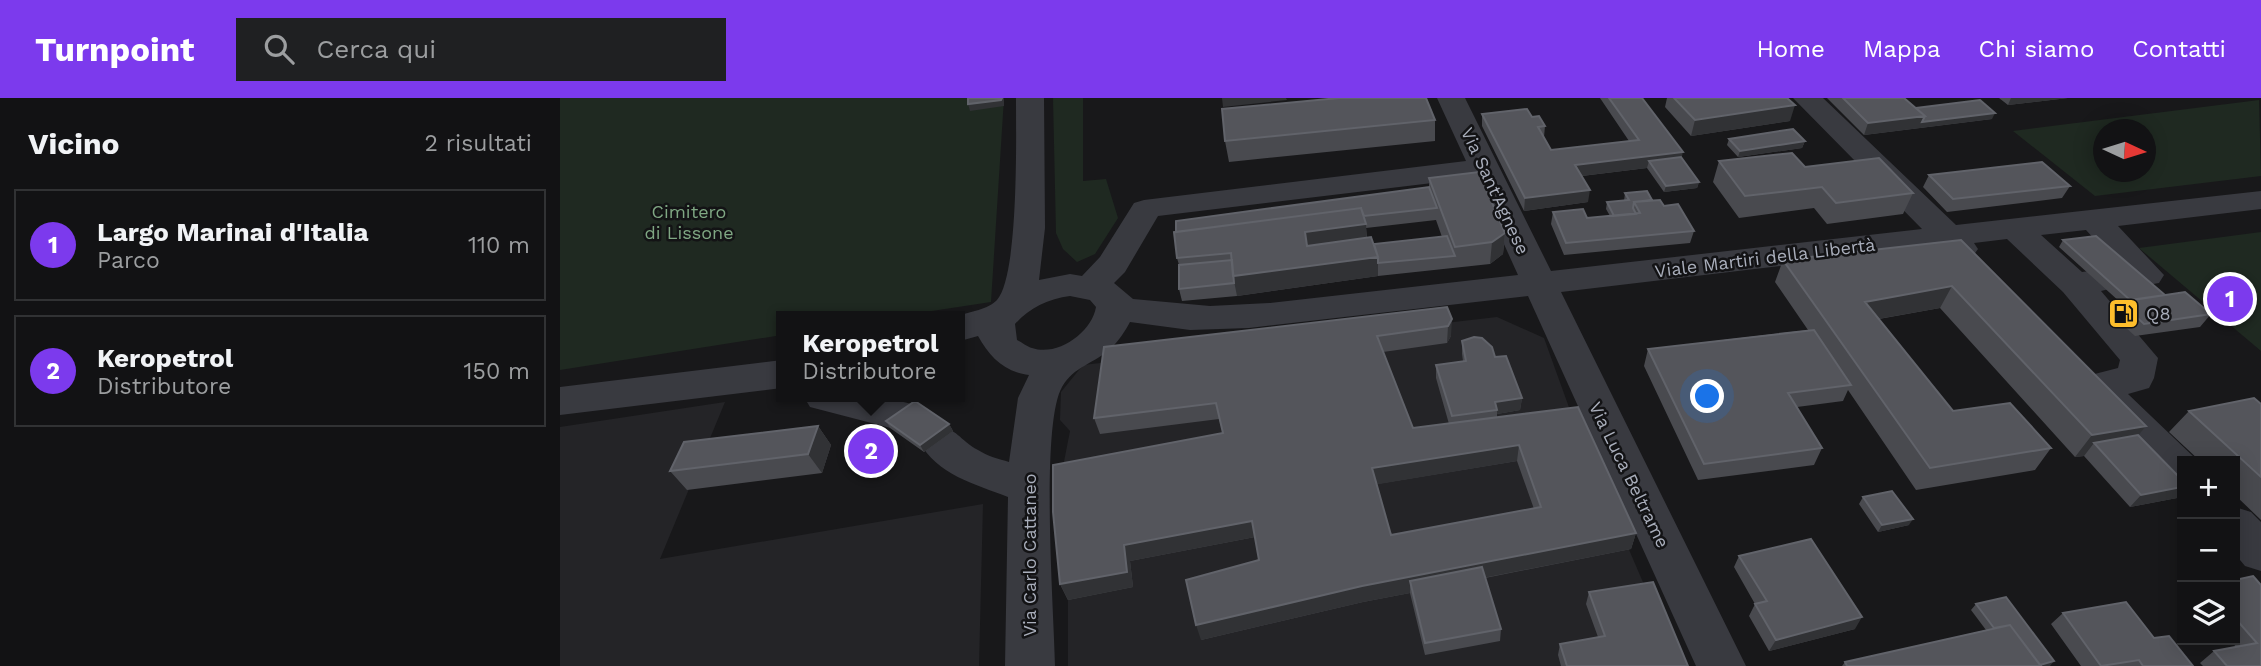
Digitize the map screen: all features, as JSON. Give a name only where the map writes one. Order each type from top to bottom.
[{"type":"street","points":[[1012,356],[998,343],[996,329],[1011,307],[1021,284],[1027,239],[1030,98]]},
{"type":"street","name":"Via Sant'Agnese","points":[[1451,98],[1538,284]]},
{"type":"street","points":[[1807,98],[1987,276]]},
{"type":"street","points":[[1091,292],[1113,264],[1145,210],[1155,206],[1188,200],[1485,168]]},
{"type":"street","name":"Viale Martiri della Libertà","points":[[1091,292],[1146,314],[1178,318],[1269,315],[2261,200]]},
{"type":"street","points":[[2094,219],[2147,275],[2130,277]]},
{"type":"street","points":[[2015,229],[2086,282],[2139,358],[2134,378],[2097,387]]},
{"type":"street","points":[[965,354],[1012,356],[1041,362],[1074,354],[1107,332],[1114,319],[1091,292],[1040,261],[1027,239]]},
{"type":"street","name":"Via Luca Beltrame","points":[[1538,284],[1721,666]]},
{"type":"street","points":[[965,327],[1011,307],[1045,288],[1091,292]]},
{"type":"street","name":"Viale Martiri della Libertà","points":[[1074,354],[1269,315]]},
{"type":"street","name":"Via Carlo Cattaneo","points":[[1030,666],[1030,444],[1038,398],[1044,383],[1074,354]]},
{"type":"street","name":"Via Carlo Cattaneo","points":[[1012,356],[1017,403],[1030,444]]},
{"type":"street","points":[[2070,359],[2177,467]]},
{"type":"street","points":[[560,401],[776,375]]},
{"type":"street","points":[[844,402],[906,417]]},
{"type":"street","points":[[939,441],[963,462],[1030,488]]},
{"type":"street","points":[[2240,530],[2261,552]]},
{"type":"shaded area","points":[[1497,317],[1544,338],[1575,424],[1679,666],[1068,666],[1068,600],[1060,528],[1060,482],[1070,431],[1060,420],[1061,392],[1083,365]]},
{"type":"shaded area","points":[[725,402],[660,559],[983,504],[979,666],[560,666],[560,427]]},
{"type":"green space","name":"Cimitero di Lissone","points":[[560,98],[1004,98],[991,302],[932,311],[776,311],[776,336],[560,370]]},
{"type":"green space","points":[[1053,98],[1083,98],[1083,181],[1106,179],[1118,218],[1095,254],[1077,262],[1063,249],[1056,233]]},
{"type":"green space","points":[[2259,100],[2261,176],[2095,196],[2013,131],[2093,121],[2093,182],[2156,182],[2156,119],[2108,119]]},
{"type":"green space","points":[[2261,232],[2261,351],[2139,248]]},
{"type":"building","points":[[968,98],[1002,98],[968,104]]},
{"type":"building","points":[[1339,98],[1426,98],[1435,120],[1225,141],[1222,109]]},
{"type":"building","points":[[1609,98],[1642,98],[1683,152],[1575,165],[1590,190],[1525,198],[1482,114],[1527,109],[1532,117],[1539,116],[1545,126],[1538,127],[1551,150],[1639,140]]},
{"type":"building","points":[[1674,98],[1787,98],[1795,105],[1695,120]]},
{"type":"building","points":[[1843,98],[1904,98],[1925,116],[1868,123]]},
{"type":"building","points":[[1980,100],[1995,113],[1922,122],[1925,116],[1916,108]]},
{"type":"building","points":[[1793,129],[1805,141],[1740,151],[1729,139]]},
{"type":"building","points":[[1792,153],[1805,167],[1879,158],[1913,193],[1836,203],[1822,187],[1745,196],[1719,161]]},
{"type":"building","points":[[1681,157],[1699,182],[1666,186],[1649,161]]},
{"type":"building","points":[[2042,162],[2070,186],[1953,199],[1929,175]]},
{"type":"building","points":[[1479,172],[1505,233],[1492,242],[1455,247],[1429,178]]},
{"type":"building","points":[[1429,187],[1437,208],[1364,216],[1361,208],[1176,232],[1176,221]]},
{"type":"building","points":[[1647,191],[1652,200],[1634,202],[1636,214],[1614,216],[1607,202],[1629,200],[1625,193]]},
{"type":"building","points":[[1660,200],[1664,206],[1678,204],[1694,231],[1566,243],[1553,212],[1583,209],[1587,218],[1640,213],[1634,202]]},
{"type":"building","points":[[1361,208],[1366,224],[1305,232],[1307,246],[1371,237],[1378,257],[1233,276],[1231,253],[1177,258],[1174,232]]},
{"type":"building","points":[[1447,236],[1455,256],[1378,263],[1374,244]]},
{"type":"building","points":[[2096,236],[2165,295],[2130,300],[2063,240]]},
{"type":"building","points":[[1961,240],[2146,426],[2092,435],[1952,286],[1865,302],[1953,411],[2010,403],[2051,448],[1930,468],[1783,260]]},
{"type":"building","points":[[1232,260],[1234,283],[1179,289],[1179,265]]},
{"type":"building","points":[[2185,292],[2211,314],[2144,324],[2120,302]]},
{"type":"building","points":[[1447,307],[1452,319],[1448,326],[1377,336],[1413,428],[1578,407],[1636,533],[1362,586],[1196,625],[1186,580],[1259,560],[1252,521],[1124,545],[1127,572],[1060,584],[1053,512],[1053,465],[1223,433],[1216,403],[1094,418],[1104,347]],"holes":[[[1519,445],[1541,507],[1391,535],[1372,468]]]},
{"type":"building","points":[[1814,330],[1851,385],[1788,393],[1822,448],[1704,464],[1648,349]]},
{"type":"building","points":[[1474,337],[1482,338],[1492,347],[1495,357],[1506,356],[1522,398],[1495,402],[1497,410],[1452,416],[1436,365],[1466,361],[1462,341]]},
{"type":"building","points":[[2254,398],[2261,404],[2261,477],[2240,456],[2189,411]]},
{"type":"building","points":[[916,402],[949,424],[920,445],[886,421]]},
{"type":"building","points":[[818,426],[808,454],[670,471],[684,442]]},
{"type":"building","points":[[2138,435],[2177,475],[2177,488],[2141,495],[2094,443]]},
{"type":"building","points":[[1892,491],[1913,519],[1882,525],[1863,497]]},
{"type":"building","points":[[1811,539],[1862,617],[1776,640],[1755,604],[1767,601],[1739,556]]},
{"type":"building","points":[[1482,567],[1501,629],[1425,643],[1410,581]]},
{"type":"building","points":[[2253,576],[2261,585],[2261,666],[2227,666],[2214,651],[2257,643],[2240,624],[2240,579]]},
{"type":"building","points":[[1653,582],[1688,666],[1567,666],[1560,644],[1605,636],[1589,592]]},
{"type":"building","points":[[2006,597],[2054,661],[2040,665],[2010,625],[1994,628],[1976,604]]},
{"type":"building","points":[[2126,602],[2154,638],[2169,636],[2193,666],[2143,666],[2139,660],[2101,666],[2063,613]]},
{"type":"building","points":[[2010,625],[2041,666],[1847,666],[1845,662]]},
{"type":"place","name":"Largo Marinai d'Italia","points":[[2230,299]]},
{"type":"place","name":"Q8","points":[[2123,314]]},
{"type":"place","name":"Keropetrol","points":[[871,451]]}]
